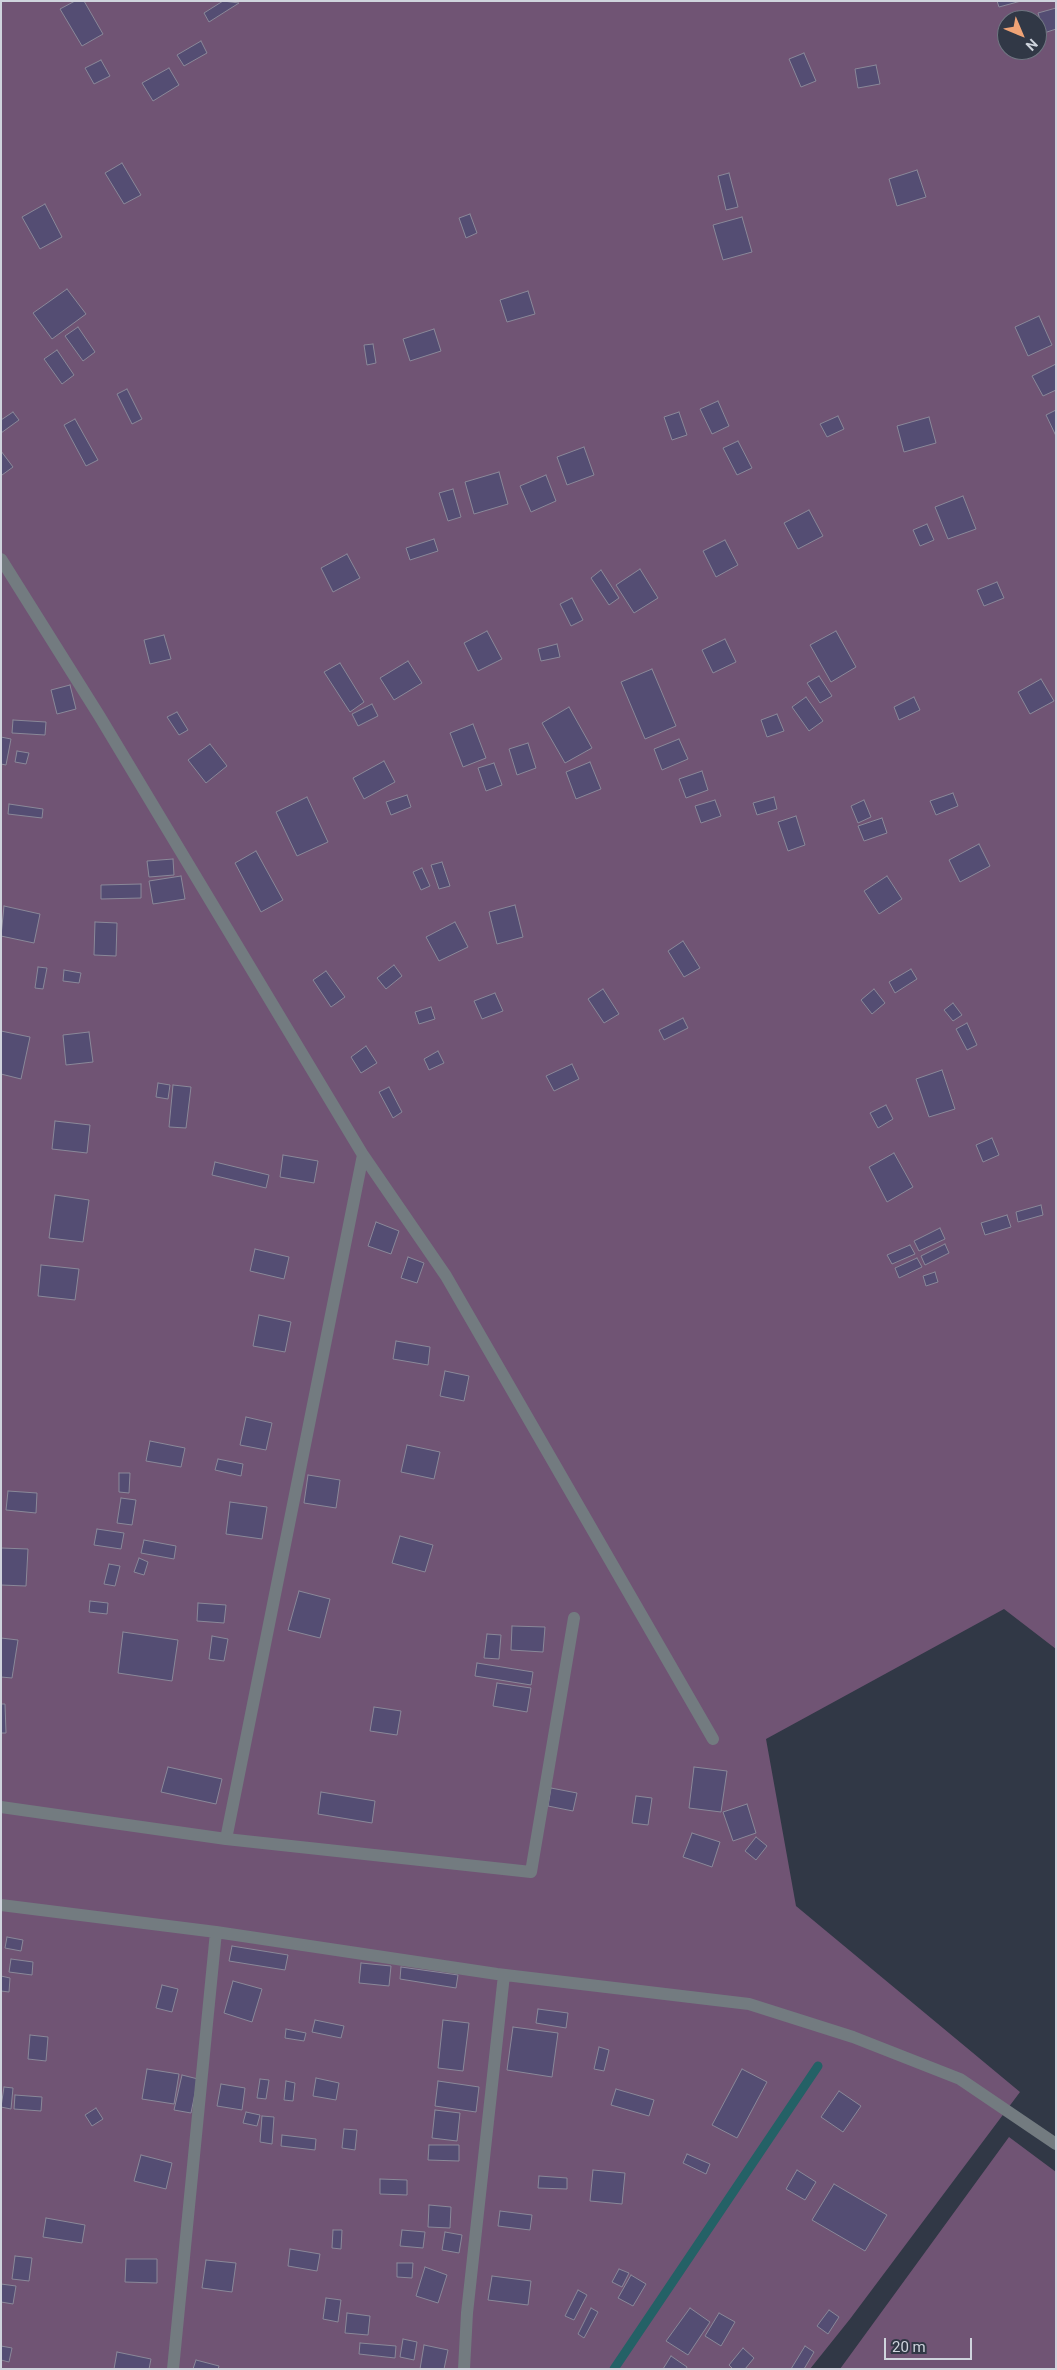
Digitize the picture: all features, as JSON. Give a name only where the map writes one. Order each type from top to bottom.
[{"type":"street","points":[[1,559],[95,709],[363,1155],[446,1276],[713,1739]]},
{"type":"street","points":[[226,1839],[363,1155]]},
{"type":"street","points":[[1,1807],[226,1839],[531,1872],[574,1618]]},
{"type":"street","points":[[1,1905],[216,1932],[504,1974],[749,2004],[852,2037],[960,2079],[1056,2144]]},
{"type":"street","points":[[173,2369],[216,1932]]},
{"type":"street","points":[[464,2369],[467,2314],[504,1974]]},
{"type":"shaded area","points":[[1,1],[1056,1],[1056,1649],[1004,1609],[766,1739],[796,1906],[1020,2092],[850,2319],[810,2369],[1,2369]]},
{"type":"shaded area","points":[[1009,2137],[1056,2172],[1056,2369],[840,2369]]},
{"type":"building","points":[[75,1],[84,1],[103,34],[82,46],[60,9]]},
{"type":"building","points":[[223,1],[239,3],[209,22],[204,13]]},
{"type":"building","points":[[997,1],[1021,1],[999,7]]},
{"type":"building","points":[[1056,8],[1056,29],[1047,32],[1047,10]]},
{"type":"building","points":[[201,41],[207,53],[184,66],[177,55]]},
{"type":"building","points":[[804,53],[816,81],[801,87],[789,59]]},
{"type":"building","points":[[101,60],[110,76],[94,84],[85,68]]},
{"type":"building","points":[[876,65],[880,84],[858,88],[855,69]]},
{"type":"building","points":[[169,68],[179,85],[153,101],[142,83]]},
{"type":"building","points":[[122,163],[141,195],[124,204],[105,173]]},
{"type":"building","points":[[917,170],[926,197],[897,206],[889,179]]},
{"type":"building","points":[[729,173],[738,207],[726,210],[718,176]]},
{"type":"building","points":[[45,204],[62,237],[40,249],[22,217]]},
{"type":"building","points":[[470,214],[477,233],[466,238],[459,218]]},
{"type":"building","points":[[742,217],[752,252],[723,260],[713,225]]},
{"type":"building","points":[[67,289],[86,314],[52,339],[33,313]]},
{"type":"building","points":[[528,291],[535,314],[507,322],[500,300]]},
{"type":"building","points":[[1039,316],[1052,345],[1028,356],[1015,327]]},
{"type":"building","points":[[78,327],[95,352],[83,361],[65,336]]},
{"type":"building","points":[[434,329],[441,351],[410,361],[403,339]]},
{"type":"building","points":[[373,344],[376,363],[367,365],[364,345]]},
{"type":"building","points":[[57,350],[74,375],[62,384],[44,359]]},
{"type":"building","points":[[1056,364],[1056,390],[1043,396],[1032,376]]},
{"type":"building","points":[[127,389],[142,419],[132,424],[117,394]]},
{"type":"building","points":[[718,401],[729,426],[712,434],[700,409]]},
{"type":"building","points":[[1056,410],[1056,436],[1046,415]]},
{"type":"building","points":[[13,412],[19,420],[1,433],[1,420]]},
{"type":"building","points":[[679,412],[687,435],[672,440],[664,417]]},
{"type":"building","points":[[838,416],[844,429],[827,437],[820,424]]},
{"type":"building","points":[[929,417],[936,443],[904,452],[897,426]]},
{"type":"building","points":[[75,419],[98,460],[86,466],[64,425]]},
{"type":"building","points":[[738,441],[752,468],[737,475],[723,448]]},
{"type":"building","points":[[584,447],[594,475],[567,485],[557,457]]},
{"type":"building","points":[[1,451],[13,467],[2,475],[1,474]]},
{"type":"building","points":[[499,472],[508,504],[474,514],[465,482]]},
{"type":"building","points":[[546,475],[556,501],[531,512],[520,486]]},
{"type":"building","points":[[453,489],[461,517],[448,521],[439,493]]},
{"type":"building","points":[[963,496],[976,529],[948,539],[935,507]]},
{"type":"building","points":[[809,510],[823,536],[798,549],[784,523]]},
{"type":"building","points":[[927,524],[934,540],[920,546],[913,530]]},
{"type":"building","points":[[434,539],[438,551],[410,560],[406,548]]},
{"type":"building","points":[[725,540],[738,565],[716,577],[703,551]]},
{"type":"building","points":[[347,554],[360,578],[333,592],[321,568]]},
{"type":"building","points":[[640,569],[658,598],[634,613],[616,585]]},
{"type":"building","points":[[601,570],[619,598],[609,605],[591,578]]},
{"type":"building","points":[[997,582],[1004,598],[984,606],[977,590]]},
{"type":"building","points":[[572,598],[583,620],[571,626],[560,604]]},
{"type":"building","points":[[487,631],[502,659],[478,671],[464,643]]},
{"type":"building","points":[[836,631],[856,667],[831,682],[810,645]]},
{"type":"building","points":[[164,635],[171,659],[150,664],[144,640]]},
{"type":"building","points":[[725,639],[736,662],[713,673],[702,650]]},
{"type":"building","points":[[557,644],[560,657],[541,661],[538,649]]},
{"type":"building","points":[[408,661],[422,683],[394,700],[380,678]]},
{"type":"building","points":[[340,663],[364,702],[350,712],[324,672]]},
{"type":"building","points":[[652,669],[676,726],[645,739],[621,682]]},
{"type":"building","points":[[819,676],[832,696],[820,703],[807,683]]},
{"type":"building","points":[[1041,679],[1054,701],[1030,714],[1018,692]]},
{"type":"building","points":[[70,685],[76,709],[57,714],[51,690]]},
{"type":"building","points":[[806,697],[823,721],[809,731],[792,707]]},
{"type":"building","points":[[914,697],[920,710],[899,720],[894,707]]},
{"type":"building","points":[[372,704],[378,716],[358,726],[352,714]]},
{"type":"building","points":[[569,707],[592,748],[565,763],[542,723]]},
{"type":"building","points":[[177,712],[188,730],[179,735],[167,717]]},
{"type":"building","points":[[777,714],[784,731],[767,737],[761,720]]},
{"type":"building","points":[[13,720],[46,722],[45,735],[12,733]]},
{"type":"building","points":[[473,724],[486,758],[463,767],[450,733]]},
{"type":"building","points":[[1,737],[11,739],[6,765],[1,764]]},
{"type":"building","points":[[679,739],[688,759],[662,770],[654,749]]},
{"type":"building","points":[[528,743],[536,768],[517,775],[509,749]]},
{"type":"building","points":[[210,744],[227,766],[206,783],[188,760]]},
{"type":"building","points":[[17,751],[29,753],[26,764],[15,762]]},
{"type":"building","points":[[384,761],[395,782],[364,799],[353,778]]},
{"type":"building","points":[[590,762],[601,789],[576,799],[566,772]]},
{"type":"building","points":[[494,763],[502,785],[486,791],[478,768]]},
{"type":"building","points":[[702,771],[708,790],[686,798],[679,779]]},
{"type":"building","points":[[953,793],[958,806],[936,815],[930,801]]},
{"type":"building","points":[[407,795],[411,807],[391,815],[386,802]]},
{"type":"building","points":[[307,797],[328,842],[297,856],[276,812]]},
{"type":"building","points":[[774,797],[777,809],[757,815],[753,803]]},
{"type":"building","points":[[715,800],[721,816],[701,823],[695,806]]},
{"type":"building","points":[[864,800],[871,817],[858,823],[851,806]]},
{"type":"building","points":[[9,804],[43,809],[42,818],[8,814]]},
{"type":"building","points":[[796,816],[805,845],[788,851],[778,822]]},
{"type":"building","points":[[882,818],[887,833],[864,841],[858,826]]},
{"type":"building","points":[[979,844],[990,866],[960,882],[949,860]]},
{"type":"building","points":[[256,851],[283,900],[261,912],[235,863]]},
{"type":"building","points":[[173,859],[174,875],[149,877],[147,861]]},
{"type":"building","points":[[442,862],[450,886],[439,889],[431,865]]},
{"type":"building","points":[[422,868],[430,886],[421,890],[413,872]]},
{"type":"building","points":[[181,876],[185,899],[153,904],[149,881]]},
{"type":"building","points":[[887,876],[902,899],[879,914],[864,891]]},
{"type":"building","points":[[141,884],[141,898],[101,899],[101,885]]},
{"type":"building","points":[[515,905],[523,937],[497,944],[489,912]]},
{"type":"building","points":[[4,906],[40,914],[34,943],[1,936]]},
{"type":"building","points":[[95,922],[117,923],[116,956],[94,955]]},
{"type":"building","points":[[455,922],[468,947],[439,961],[426,937]]},
{"type":"building","points":[[683,941],[700,968],[684,977],[668,951]]},
{"type":"building","points":[[394,965],[402,976],[386,989],[377,978]]},
{"type":"building","points":[[38,967],[47,968],[43,989],[35,988]]},
{"type":"building","points":[[911,969],[917,979],[895,993],[889,982]]},
{"type":"building","points":[[64,970],[81,973],[79,983],[63,981]]},
{"type":"building","points":[[326,971],[345,997],[331,1007],[313,980]]},
{"type":"building","points":[[603,989],[619,1014],[604,1023],[588,999]]},
{"type":"building","points":[[874,989],[885,1003],[872,1014],[861,1000]]},
{"type":"building","points":[[495,993],[503,1011],[482,1019],[474,1001]]},
{"type":"building","points":[[953,1003],[962,1015],[953,1021],[944,1010]]},
{"type":"building","points":[[431,1007],[435,1019],[419,1024],[415,1012]]},
{"type":"building","points":[[683,1018],[688,1028],[664,1040],[659,1030]]},
{"type":"building","points":[[967,1023],[977,1045],[967,1050],[956,1029]]},
{"type":"building","points":[[1,1031],[30,1037],[21,1079],[1,1074]]},
{"type":"building","points":[[89,1032],[93,1062],[66,1065],[63,1035]]},
{"type":"building","points":[[366,1046],[377,1063],[361,1073],[351,1057]]},
{"type":"building","points":[[438,1051],[444,1063],[429,1070],[424,1059]]},
{"type":"building","points":[[572,1064],[579,1079],[554,1091],[546,1076]]},
{"type":"building","points":[[942,1070],[955,1109],[929,1117],[916,1079]]},
{"type":"building","points":[[158,1083],[170,1085],[168,1099],[156,1097]]},
{"type":"building","points":[[173,1085],[191,1087],[186,1128],[169,1127]]},
{"type":"building","points":[[389,1087],[402,1112],[393,1118],[379,1092]]},
{"type":"building","points":[[886,1105],[893,1119],[878,1128],[870,1113]]},
{"type":"building","points":[[55,1121],[90,1125],[87,1153],[52,1149]]},
{"type":"building","points":[[992,1138],[999,1155],[983,1162],[976,1145]]},
{"type":"building","points":[[894,1153],[913,1187],[887,1202],[869,1167]]},
{"type":"building","points":[[283,1155],[318,1161],[314,1183],[280,1177]]},
{"type":"building","points":[[215,1162],[269,1175],[266,1188],[212,1175]]},
{"type":"building","points":[[55,1195],[89,1200],[83,1242],[49,1238]]},
{"type":"building","points":[[1041,1205],[1043,1215],[1018,1222],[1016,1212]]},
{"type":"building","points":[[1007,1215],[1011,1227],[985,1235],[981,1223]]},
{"type":"building","points":[[376,1222],[399,1231],[391,1254],[368,1246]]},
{"type":"building","points":[[940,1228],[945,1239],[919,1251],[914,1241]]},
{"type":"building","points":[[945,1244],[949,1253],[925,1265],[921,1256]]},
{"type":"building","points":[[910,1245],[915,1254],[892,1264],[887,1255]]},
{"type":"building","points":[[255,1249],[289,1257],[284,1279],[250,1271]]},
{"type":"building","points":[[408,1257],[424,1263],[417,1283],[401,1278]]},
{"type":"building","points":[[917,1258],[922,1267],[899,1278],[895,1268]]},
{"type":"building","points":[[41,1265],[79,1269],[75,1300],[38,1296]]},
{"type":"building","points":[[935,1272],[938,1282],[926,1286],[923,1276]]},
{"type":"building","points":[[259,1315],[291,1322],[285,1352],[253,1346]]},
{"type":"building","points":[[396,1341],[430,1347],[428,1365],[393,1359]]},
{"type":"building","points":[[445,1371],[469,1376],[464,1401],[440,1396]]},
{"type":"building","points":[[246,1417],[272,1423],[266,1450],[240,1445]]},
{"type":"building","points":[[150,1441],[185,1448],[181,1467],[146,1461]]},
{"type":"building","points":[[407,1445],[440,1452],[434,1479],[401,1472]]},
{"type":"building","points":[[218,1459],[243,1464],[241,1476],[215,1470]]},
{"type":"building","points":[[119,1473],[130,1473],[129,1493],[119,1492]]},
{"type":"building","points":[[308,1475],[340,1480],[336,1508],[304,1503]]},
{"type":"building","points":[[8,1491],[37,1493],[36,1513],[6,1510]]},
{"type":"building","points":[[121,1498],[136,1500],[132,1525],[117,1523]]},
{"type":"building","points":[[230,1502],[267,1507],[262,1539],[226,1534]]},
{"type":"building","points":[[97,1529],[124,1533],[121,1549],[94,1545]]},
{"type":"building","points":[[400,1536],[433,1545],[425,1572],[392,1563]]},
{"type":"building","points":[[144,1540],[176,1546],[174,1559],[141,1553]]},
{"type":"building","points":[[1,1548],[28,1549],[26,1586],[1,1585]]},
{"type":"building","points":[[139,1558],[148,1562],[144,1575],[134,1572]]},
{"type":"building","points":[[109,1564],[120,1566],[115,1586],[104,1584]]},
{"type":"building","points":[[299,1591],[330,1599],[320,1638],[288,1630]]},
{"type":"building","points":[[90,1601],[108,1603],[107,1614],[89,1612]]},
{"type":"building","points":[[198,1603],[226,1605],[224,1623],[197,1621]]},
{"type":"building","points":[[512,1626],[545,1627],[543,1652],[511,1650]]},
{"type":"building","points":[[123,1632],[178,1640],[172,1681],[118,1673]]},
{"type":"building","points":[[487,1634],[501,1635],[499,1659],[484,1658]]},
{"type":"building","points":[[212,1636],[228,1639],[224,1661],[209,1659]]},
{"type":"building","points":[[1,1638],[18,1640],[12,1678],[1,1677]]},
{"type":"building","points":[[477,1663],[533,1672],[531,1685],[475,1676]]},
{"type":"building","points":[[497,1683],[531,1688],[527,1712],[493,1706]]},
{"type":"building","points":[[1,1704],[5,1704],[6,1733],[1,1733]]},
{"type":"building","points":[[374,1707],[401,1711],[397,1735],[370,1731]]},
{"type":"building","points":[[168,1767],[222,1779],[216,1804],[161,1792]]},
{"type":"building","points":[[694,1767],[727,1771],[721,1812],[689,1808]]},
{"type":"building","points":[[551,1788],[577,1793],[573,1811],[548,1806]]},
{"type":"building","points":[[321,1792],[375,1801],[372,1823],[318,1814]]},
{"type":"building","points":[[636,1796],[652,1798],[648,1825],[632,1823]]},
{"type":"building","points":[[747,1804],[756,1833],[733,1841],[723,1812]]},
{"type":"building","points":[[692,1833],[720,1842],[712,1867],[683,1857]]},
{"type":"building","points":[[756,1837],[767,1846],[756,1860],[745,1851]]},
{"type":"building","points":[[7,1937],[23,1940],[21,1951],[5,1948]]},
{"type":"building","points":[[232,1946],[288,1955],[285,1970],[229,1961]]},
{"type":"building","points":[[11,1959],[33,1962],[32,1975],[9,1972]]},
{"type":"building","points":[[361,1963],[391,1966],[389,1986],[359,1983]]},
{"type":"building","points":[[401,1967],[458,1975],[456,1988],[400,1979]]},
{"type":"building","points":[[1,1976],[10,1978],[9,1992],[1,1991]]},
{"type":"building","points":[[233,1981],[262,1989],[252,2022],[224,2013]]},
{"type":"building","points":[[162,1985],[178,1989],[172,2012],[156,2008]]},
{"type":"building","points":[[538,2009],[568,2013],[566,2028],[536,2023]]},
{"type":"building","points":[[315,2020],[344,2026],[341,2038],[312,2032]]},
{"type":"building","points":[[443,2020],[469,2023],[463,2071],[438,2068]]},
{"type":"building","points":[[513,2027],[558,2033],[552,2077],[507,2070]]},
{"type":"building","points":[[286,2029],[306,2033],[304,2041],[285,2038]]},
{"type":"building","points":[[30,2035],[48,2037],[46,2061],[28,2059]]},
{"type":"building","points":[[599,2047],[609,2050],[604,2071],[594,2069]]},
{"type":"building","points":[[147,2069],[179,2074],[174,2104],[142,2099]]},
{"type":"building","points":[[742,2069],[767,2082],[737,2138],[712,2125]]},
{"type":"building","points":[[182,2075],[198,2079],[191,2113],[174,2110]]},
{"type":"building","points":[[316,2078],[339,2083],[336,2100],[313,2096]]},
{"type":"building","points":[[260,2079],[269,2080],[266,2099],[257,2098]]},
{"type":"building","points":[[286,2081],[295,2083],[293,2101],[284,2100]]},
{"type":"building","points":[[438,2081],[479,2087],[476,2112],[435,2106]]},
{"type":"building","points":[[221,2084],[245,2088],[242,2110],[217,2106]]},
{"type":"building","points":[[4,2087],[13,2088],[11,2109],[1,2107]]},
{"type":"building","points":[[616,2089],[654,2100],[649,2116],[611,2105]]},
{"type":"building","points":[[839,2091],[861,2106],[843,2132],[821,2117]]},
{"type":"building","points":[[15,2095],[42,2097],[41,2111],[14,2109]]},
{"type":"building","points":[[96,2108],[103,2119],[92,2126],[85,2115]]},
{"type":"building","points":[[435,2110],[460,2113],[457,2141],[432,2138]]},
{"type":"building","points":[[246,2112],[260,2115],[257,2126],[243,2123]]},
{"type":"building","points":[[262,2116],[274,2117],[272,2144],[260,2142]]},
{"type":"building","points":[[344,2129],[357,2130],[355,2150],[342,2148]]},
{"type":"building","points":[[282,2135],[316,2139],[315,2150],[281,2146]]},
{"type":"building","points":[[429,2145],[459,2145],[459,2161],[428,2160]]},
{"type":"building","points":[[687,2154],[710,2164],[706,2174],[683,2163]]},
{"type":"building","points":[[141,2155],[172,2163],[166,2189],[134,2181]]},
{"type":"building","points":[[593,2170],[625,2173],[622,2204],[590,2201]]},
{"type":"building","points":[[797,2170],[816,2182],[805,2200],[786,2189]]},
{"type":"building","points":[[539,2176],[567,2178],[567,2189],[538,2188]]},
{"type":"building","points":[[380,2179],[407,2180],[407,2195],[380,2194]]},
{"type":"building","points":[[834,2184],[887,2215],[865,2251],[812,2220]]},
{"type":"building","points":[[429,2205],[451,2207],[450,2228],[428,2227]]},
{"type":"building","points":[[500,2211],[532,2215],[530,2230],[498,2226]]},
{"type":"building","points":[[46,2218],[85,2225],[82,2243],[43,2237]]},
{"type":"building","points":[[333,2230],[342,2230],[341,2249],[332,2248]]},
{"type":"building","points":[[402,2230],[425,2232],[423,2248],[400,2246]]},
{"type":"building","points":[[445,2232],[462,2235],[459,2253],[442,2250]]},
{"type":"building","points":[[290,2249],[320,2254],[317,2271],[288,2266]]},
{"type":"building","points":[[15,2256],[32,2258],[29,2281],[12,2279]]},
{"type":"building","points":[[126,2259],[157,2259],[157,2283],[125,2282]]},
{"type":"building","points":[[206,2260],[236,2263],[232,2292],[202,2288]]},
{"type":"building","points":[[397,2263],[413,2263],[412,2278],[397,2277]]},
{"type":"building","points":[[425,2267],[447,2275],[438,2303],[416,2296]]},
{"type":"building","points":[[619,2269],[629,2273],[622,2287],[612,2282]]},
{"type":"building","points":[[631,2275],[646,2284],[633,2306],[618,2298]]},
{"type":"building","points":[[492,2276],[531,2281],[528,2305],[488,2300]]},
{"type":"building","points":[[1,2284],[16,2286],[13,2304],[1,2302]]},
{"type":"building","points":[[578,2290],[587,2295],[574,2320],[565,2316]]},
{"type":"building","points":[[326,2298],[341,2300],[338,2322],[323,2319]]},
{"type":"building","points":[[591,2308],[598,2312],[584,2338],[578,2334]]},
{"type":"building","points":[[690,2308],[710,2322],[688,2355],[666,2341]]},
{"type":"building","points":[[829,2310],[839,2317],[828,2334],[817,2326]]},
{"type":"building","points":[[347,2313],[370,2316],[368,2335],[345,2333]]},
{"type":"building","points":[[719,2313],[735,2322],[721,2346],[705,2336]]},
{"type":"building","points":[[403,2339],[417,2342],[414,2360],[400,2357]]},
{"type":"building","points":[[360,2343],[396,2346],[395,2358],[359,2354]]},
{"type":"building","points":[[424,2345],[448,2350],[444,2369],[420,2369]]},
{"type":"building","points":[[1,2346],[12,2348],[9,2362],[1,2360]]},
{"type":"building","points":[[805,2346],[814,2352],[804,2369],[791,2369]]},
{"type":"building","points":[[743,2348],[754,2358],[745,2369],[733,2369],[729,2365]]},
{"type":"building","points":[[117,2352],[151,2359],[149,2369],[114,2369]]},
{"type":"building","points":[[671,2356],[687,2367],[686,2369],[663,2369]]},
{"type":"building","points":[[196,2360],[219,2366],[218,2369],[193,2369]]},
{"type":"waterway","points":[[614,2369],[818,2066]]}]
